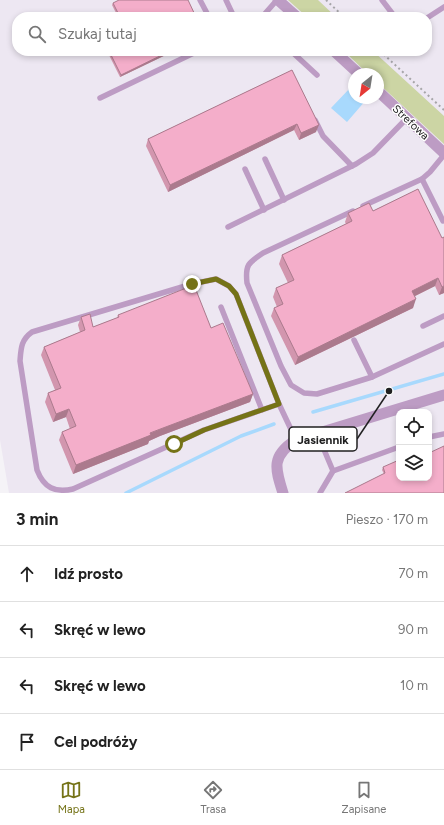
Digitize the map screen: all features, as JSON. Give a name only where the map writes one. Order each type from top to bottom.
[{"type":"street","points":[[278,0],[291,12]]},
{"type":"street","points":[[339,56],[352,68]]},
{"type":"street","name":"Strefowa","points":[[384,97],[444,154]]},
{"type":"street","points":[[283,493],[276,472],[277,458],[282,450],[296,440],[317,433],[416,408],[444,395]]},
{"type":"lane","points":[[200,0],[206,12]]},
{"type":"lane","points":[[226,0],[232,12]]},
{"type":"lane","points":[[267,12],[278,0]]},
{"type":"lane","points":[[382,0],[391,12]]},
{"type":"lane","points":[[432,15],[444,7]]},
{"type":"lane","points":[[100,98],[188,56]]},
{"type":"lane","points":[[296,56],[317,75]]},
{"type":"lane","points":[[312,112],[323,136],[352,166]]},
{"type":"lane","points":[[228,227],[352,166],[373,153],[406,118]]},
{"type":"lane","points":[[444,154],[430,172],[422,178],[263,253],[250,262],[246,270],[247,283],[281,366],[291,385],[304,393],[317,394],[372,377],[444,344]]},
{"type":"lane","points":[[265,159],[284,200]]},
{"type":"lane","points":[[245,169],[264,210]]},
{"type":"lane","points":[[422,178],[443,221]]},
{"type":"lane","points":[[279,404],[204,430],[73,489],[64,491],[55,490],[47,487],[40,479],[37,470],[20,361],[21,345],[25,338],[32,332],[192,284],[216,279],[229,286],[236,294],[279,404],[296,440]]},
{"type":"lane","points":[[221,307],[262,410]]},
{"type":"lane","points":[[423,326],[444,316]]},
{"type":"lane","points":[[354,340],[372,377]]},
{"type":"lane","points":[[317,433],[333,471]]},
{"type":"lane","points":[[432,436],[444,434]]},
{"type":"lane","points":[[320,493],[333,471],[396,448]]},
{"type":"path","points":[[326,0],[339,12]]},
{"type":"path","points":[[385,56],[444,110]]},
{"type":"shaded area","points":[[0,0],[444,0],[444,493],[9,493],[0,440]]},
{"type":"green space","points":[[288,0],[318,0],[331,12],[301,12]]},
{"type":"green space","points":[[349,56],[378,56],[444,116],[444,144],[384,89],[384,68],[362,68]]},
{"type":"water","points":[[348,90],[348,104],[363,104],[347,122],[331,108]]},
{"type":"building","points":[[119,0],[188,0],[194,12],[118,12],[113,3]]},
{"type":"building","points":[[112,56],[160,56],[121,75]]},
{"type":"building","points":[[292,70],[319,125],[301,133],[297,124],[170,185],[148,139]]},
{"type":"building","points":[[418,189],[442,238],[444,237],[444,286],[442,287],[438,278],[412,291],[416,299],[298,357],[274,308],[283,304],[276,288],[294,280],[282,255],[352,221],[348,213],[369,203],[373,211]]},
{"type":"building","points":[[194,285],[211,328],[223,323],[253,394],[150,433],[151,435],[76,465],[62,432],[76,426],[69,409],[56,414],[48,393],[61,388],[44,347],[85,330],[81,317],[90,314],[93,327],[119,317],[118,315]]},
{"type":"building","points":[[444,446],[444,493],[345,493],[385,473],[383,467],[396,461],[396,481],[432,481],[432,452]]},
{"type":"waterway","points":[[313,412],[444,374]]},
{"type":"waterway","points":[[126,493],[241,436],[274,424]]},
{"type":"place","name":"Jasiennik","points":[[389,391]]},
{"type":"route","points":[[174,444],[204,430],[279,404],[236,294],[229,286],[216,279],[192,284]]}]
